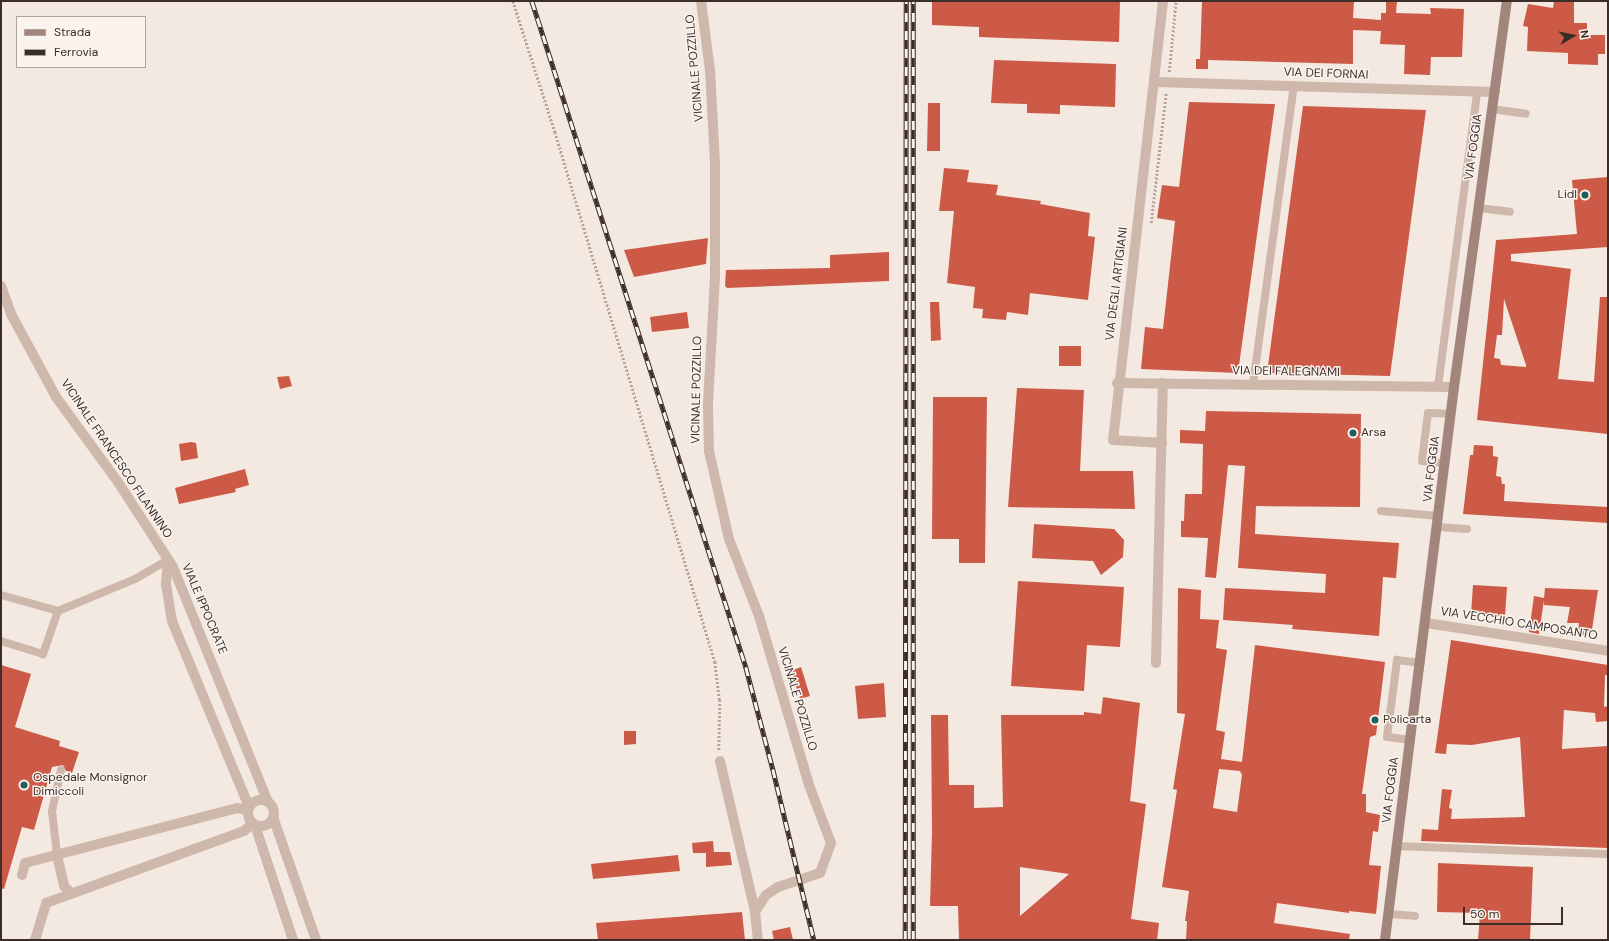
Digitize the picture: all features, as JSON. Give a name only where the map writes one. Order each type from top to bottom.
[{"type":"main road","name":"VIA FOGGIA","points":[[1385,940],[1438,527],[1454,386],[1507,1]]},
{"type":"street","name":"VICINALE POZZILLO","points":[[701,1],[710,70],[715,163],[715,278],[708,405],[709,451],[729,539],[759,616],[809,784],[831,843],[820,873],[778,887],[766,895],[754,912]]},
{"type":"street","name":"VIA DEGLI ARTIGIANI","points":[[1162,443],[1112,440],[1117,383],[1156,82],[1164,1]]},
{"type":"street","name":"VIA DEI FORNAI","points":[[1156,82],[1495,92]]},
{"type":"street","name":"VICINALE FRANCESCO FILANNINO","points":[[1,286],[11,314],[56,398],[149,527],[168,560]]},
{"type":"street","name":"VIA DEI FALEGNAMI","points":[[1117,383],[1454,386]]},
{"type":"street","points":[[1156,663],[1163,383]]},
{"type":"street","name":"VIALE IPPOCRATE","points":[[168,560],[187,598],[268,802],[273,809],[273,817],[316,940]]},
{"type":"street","name":"VIALE IPPOCRATE","points":[[168,560],[166,584],[172,621],[249,808],[248,815],[254,824],[294,940]]},
{"type":"street","name":"VIA VECCHIO CAMPOSANTO","points":[[1426,623],[1608,651]]},
{"type":"street","points":[[720,761],[754,912],[758,940]]},
{"type":"street","points":[[22,875],[25,863],[237,808],[249,808],[258,800],[268,802]]},
{"type":"street","points":[[34,940],[46,903],[244,832],[254,824],[264,825],[273,817]]},
{"type":"street","points":[[57,855],[64,886],[71,893]]},
{"type":"lane","points":[[1253,384],[1294,86]]},
{"type":"lane","points":[[1438,386],[1477,92]]},
{"type":"lane","points":[[1492,109],[1526,114]]},
{"type":"lane","points":[[1479,208],[1510,212]]},
{"type":"lane","points":[[1445,463],[1422,461],[1428,413],[1451,414]]},
{"type":"lane","points":[[1380,512],[1439,516]]},
{"type":"lane","points":[[1438,527],[1467,529]]},
{"type":"lane","points":[[1,596],[58,611],[135,579],[168,560]]},
{"type":"lane","points":[[1,641],[43,654],[58,611]]},
{"type":"lane","points":[[1411,740],[1387,737],[1397,660],[1421,663]]},
{"type":"lane","points":[[57,855],[52,811],[61,770]]},
{"type":"lane","points":[[1397,846],[1608,854]]},
{"type":"lane","points":[[1388,914],[1415,916]]},
{"type":"path","points":[[512,1],[557,139],[715,662],[720,700],[718,728],[720,761]]},
{"type":"building","points":[[932,1],[1120,1],[1119,42],[979,37],[979,27],[932,25]]},
{"type":"building","points":[[1202,1],[1354,1],[1353,18],[1381,20],[1381,13],[1386,13],[1386,1],[1397,1],[1396,13],[1431,14],[1430,8],[1464,9],[1462,57],[1431,57],[1430,75],[1404,74],[1405,45],[1380,44],[1381,31],[1353,30],[1353,64],[1208,60],[1208,69],[1196,69],[1196,59],[1200,59]]},
{"type":"building","points":[[1554,1],[1574,1],[1574,23],[1587,23],[1587,35],[1605,35],[1605,54],[1598,54],[1598,65],[1568,64],[1568,53],[1527,51],[1528,27],[1523,26],[1528,4],[1553,8]]},
{"type":"building","points":[[994,60],[1116,64],[1115,107],[1060,105],[1060,114],[1027,113],[1027,104],[991,103]]},
{"type":"building","points":[[1189,102],[1275,104],[1238,373],[1141,369],[1145,327],[1163,329],[1175,221],[1157,218],[1162,185],[1179,187]]},
{"type":"building","points":[[928,103],[940,103],[940,151],[927,151]]},
{"type":"building","points":[[1303,106],[1426,110],[1390,376],[1267,373]]},
{"type":"building","points":[[944,168],[969,170],[967,182],[998,185],[996,195],[1041,201],[1040,204],[1090,213],[1088,236],[1095,237],[1088,300],[1030,293],[1028,315],[1007,312],[1006,320],[982,318],[983,309],[973,308],[975,287],[947,283],[954,211],[939,211]]},
{"type":"building","points":[[1608,177],[1608,247],[1511,254],[1511,261],[1571,269],[1558,379],[1594,382],[1600,297],[1608,297],[1608,434],[1477,420],[1496,240],[1577,234],[1572,180]],"holes":[[[1504,299],[1526,367],[1501,365],[1500,359],[1494,358],[1497,335],[1502,335]]]},
{"type":"building","points":[[708,238],[706,264],[634,277],[624,250]]},
{"type":"building","points":[[889,252],[889,281],[727,288],[725,286],[726,270],[830,268],[830,255]]},
{"type":"building","points":[[930,302],[939,302],[941,340],[931,341]]},
{"type":"building","points":[[687,312],[689,328],[652,332],[650,317]]},
{"type":"building","points":[[1059,346],[1081,346],[1081,366],[1059,366]]},
{"type":"building","points":[[289,376],[292,386],[280,389],[277,377]]},
{"type":"building","points":[[1017,388],[1084,390],[1080,471],[1133,471],[1135,509],[1008,507]]},
{"type":"building","points":[[933,397],[987,397],[985,563],[959,563],[959,539],[932,539]]},
{"type":"building","points":[[1206,411],[1361,414],[1360,507],[1256,506],[1255,534],[1399,543],[1396,578],[1383,577],[1379,636],[1292,629],[1293,625],[1223,620],[1225,588],[1325,593],[1326,574],[1238,568],[1245,466],[1228,465],[1216,578],[1205,577],[1208,538],[1181,537],[1181,521],[1184,521],[1185,494],[1202,494],[1203,444],[1180,443],[1180,430],[1205,431]]},
{"type":"building","points":[[191,442],[196,443],[198,458],[181,461],[179,444]]},
{"type":"building","points":[[1474,445],[1493,446],[1493,456],[1498,457],[1496,476],[1501,477],[1502,484],[1505,484],[1504,501],[1608,507],[1608,523],[1463,514],[1470,455],[1473,455]]},
{"type":"building","points":[[245,469],[249,485],[235,489],[236,492],[179,504],[175,488]]},
{"type":"building","points":[[1034,524],[1114,529],[1124,540],[1123,557],[1101,575],[1093,561],[1032,558]]},
{"type":"building","points":[[1018,581],[1124,587],[1120,647],[1087,645],[1084,691],[1011,686]]},
{"type":"building","points":[[1473,585],[1507,587],[1505,616],[1471,614]]},
{"type":"building","points":[[1178,588],[1201,590],[1200,619],[1219,620],[1216,648],[1227,650],[1216,730],[1225,732],[1221,759],[1242,762],[1255,645],[1385,662],[1376,735],[1370,737],[1362,794],[1366,794],[1366,812],[1380,815],[1378,832],[1373,831],[1369,865],[1381,866],[1376,914],[1349,911],[1349,913],[1277,903],[1274,923],[1350,934],[1349,940],[1186,940],[1187,921],[1185,921],[1189,891],[1162,887],[1177,790],[1173,789],[1185,714],[1177,713]],"holes":[[[1219,769],[1240,771],[1242,775],[1237,812],[1213,808]]]},
{"type":"building","points":[[1545,588],[1598,590],[1591,636],[1578,634],[1579,623],[1567,623],[1570,607],[1544,605],[1544,600],[1539,634],[1529,632],[1534,596],[1544,598]]},
{"type":"building","points":[[1451,640],[1608,665],[1608,675],[1605,675],[1604,707],[1608,706],[1608,721],[1596,722],[1595,713],[1564,710],[1562,749],[1608,746],[1608,848],[1421,841],[1422,829],[1438,830],[1442,789],[1452,790],[1449,808],[1452,809],[1451,819],[1525,817],[1520,737],[1472,745],[1447,744],[1446,754],[1435,753]]},
{"type":"building","name":"Ospedale Monsignor Dimiccoli","points":[[1,665],[31,674],[15,727],[60,741],[59,746],[79,752],[72,773],[66,771],[63,765],[52,767],[34,830],[22,827],[4,889],[1,888]]},
{"type":"building","points":[[801,667],[810,696],[800,699],[791,671]]},
{"type":"building","points":[[884,683],[886,717],[858,719],[855,686]]},
{"type":"building","points":[[1103,697],[1140,703],[1130,801],[1146,804],[1131,919],[1159,923],[1157,940],[959,940],[958,906],[930,906],[932,832],[931,715],[948,715],[949,785],[974,785],[974,808],[1003,807],[1001,715],[1084,715],[1084,712],[1101,714]],"holes":[[[1020,867],[1069,874],[1020,916]]]},
{"type":"building","points":[[624,731],[636,731],[636,744],[624,745]]},
{"type":"building","points":[[713,841],[714,852],[730,852],[732,865],[706,867],[706,853],[693,853],[692,843]]},
{"type":"building","points":[[678,855],[680,871],[593,879],[591,864]]},
{"type":"building","points":[[1438,863],[1533,867],[1530,940],[1478,940],[1480,913],[1437,912]]},
{"type":"building","points":[[742,912],[745,940],[598,940],[596,923]]},
{"type":"building","points":[[790,927],[793,940],[774,940],[772,931]]},
{"type":"railway","points":[[532,1],[746,667],[773,769],[814,940]]},
{"type":"railway","points":[[905,940],[906,1]]},
{"type":"railway","points":[[913,1],[913,940]]},
{"type":"place","name":"Lidl","points":[[1585,195]]},
{"type":"place","name":"Arsa","points":[[1353,433]]},
{"type":"place","name":"Policarta","points":[[1375,720]]},
{"type":"place","name":"Ospedale Monsignor Dimiccoli","points":[[24,785]]}]
